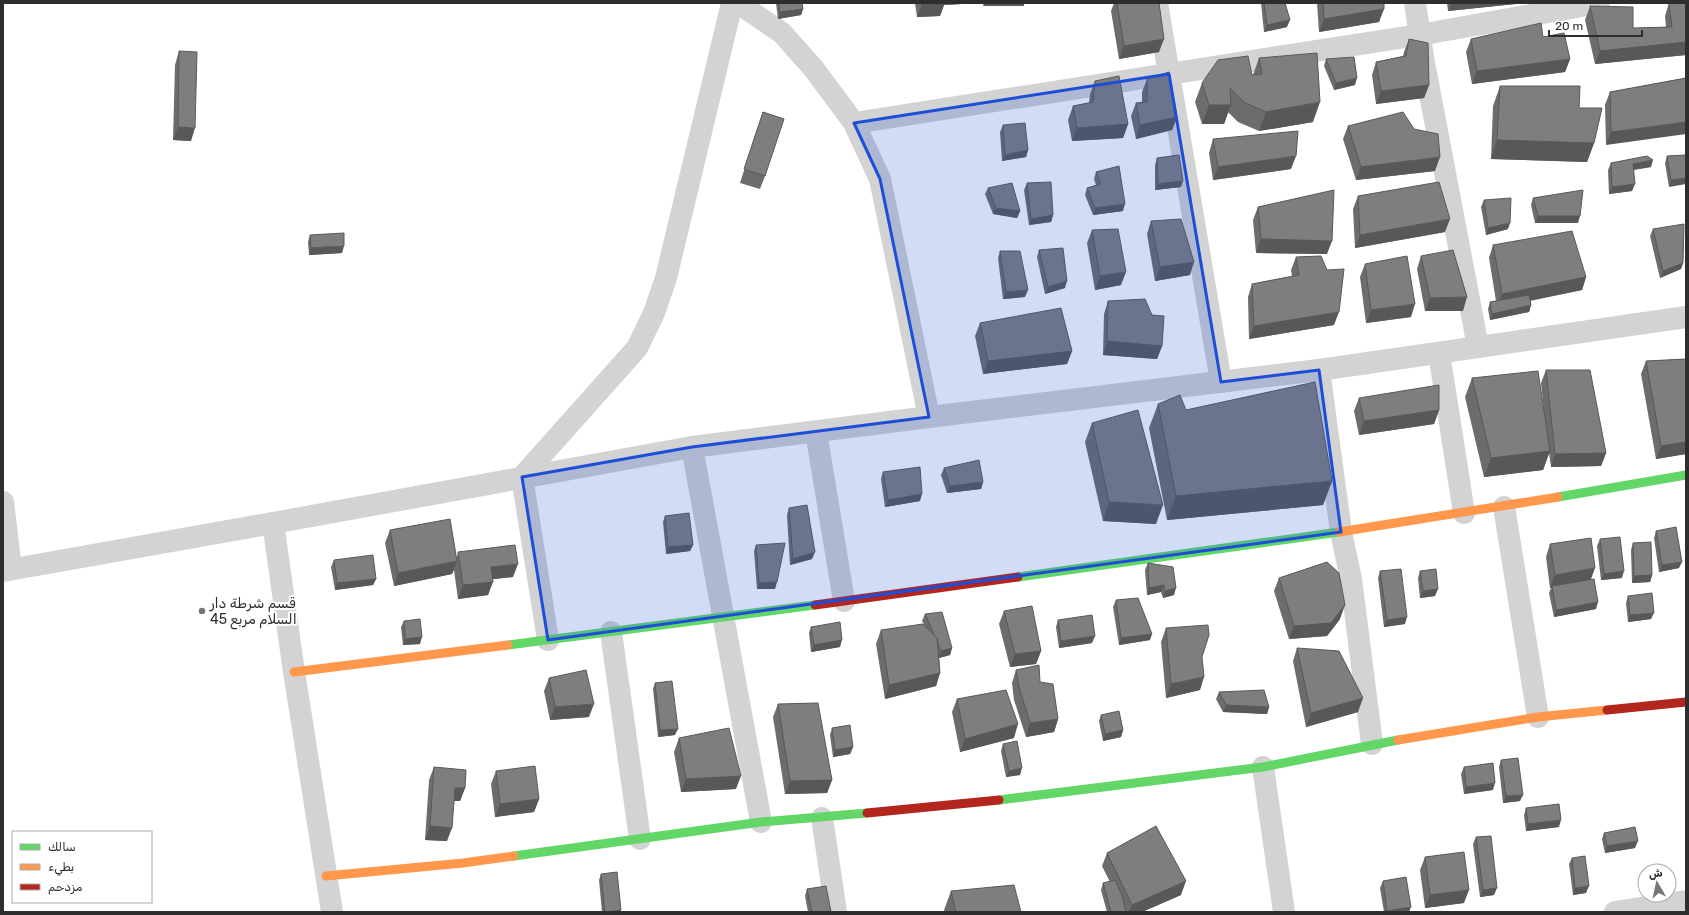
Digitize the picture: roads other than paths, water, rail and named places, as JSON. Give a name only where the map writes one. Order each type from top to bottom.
[{"type":"street","points":[[522,477],[637,348],[654,312],[666,278],[732,3]]},
{"type":"street","points":[[738,3],[782,33],[814,69],[854,123],[880,179],[929,417]]},
{"type":"street","points":[[1157,3],[1221,382]]},
{"type":"street","points":[[1415,3],[1478,347]]},
{"type":"street","points":[[854,123],[1420,35],[1599,3]]},
{"type":"street","points":[[3,502],[7,570],[692,447],[1319,370],[1686,317]]},
{"type":"street","points":[[1439,353],[1464,513]]},
{"type":"street","points":[[1319,370],[1342,532],[1351,579],[1372,744]]},
{"type":"street","points":[[816,432],[844,601]]},
{"type":"street","points":[[692,447],[761,822]]},
{"type":"street","points":[[294,672],[723,618],[1342,532],[1504,507],[1686,475]]},
{"type":"street","points":[[522,477],[548,640]]},
{"type":"street","points":[[1504,507],[1538,716]]},
{"type":"street","points":[[273,523],[294,672],[332,912]]},
{"type":"street","points":[[611,632],[640,839]]},
{"type":"street","points":[[326,876],[463,863],[761,822],[822,818],[1001,800],[1263,767],[1372,744],[1538,716],[1686,702]]},
{"type":"street","points":[[1263,767],[1284,912]]},
{"type":"street","points":[[822,818],[836,912]]},
{"type":"street","points":[[1615,912],[1686,901]]},
{"type":"place","name":"قسم شرطة دار السلام مربع 45","points":[[202,611]]}]
